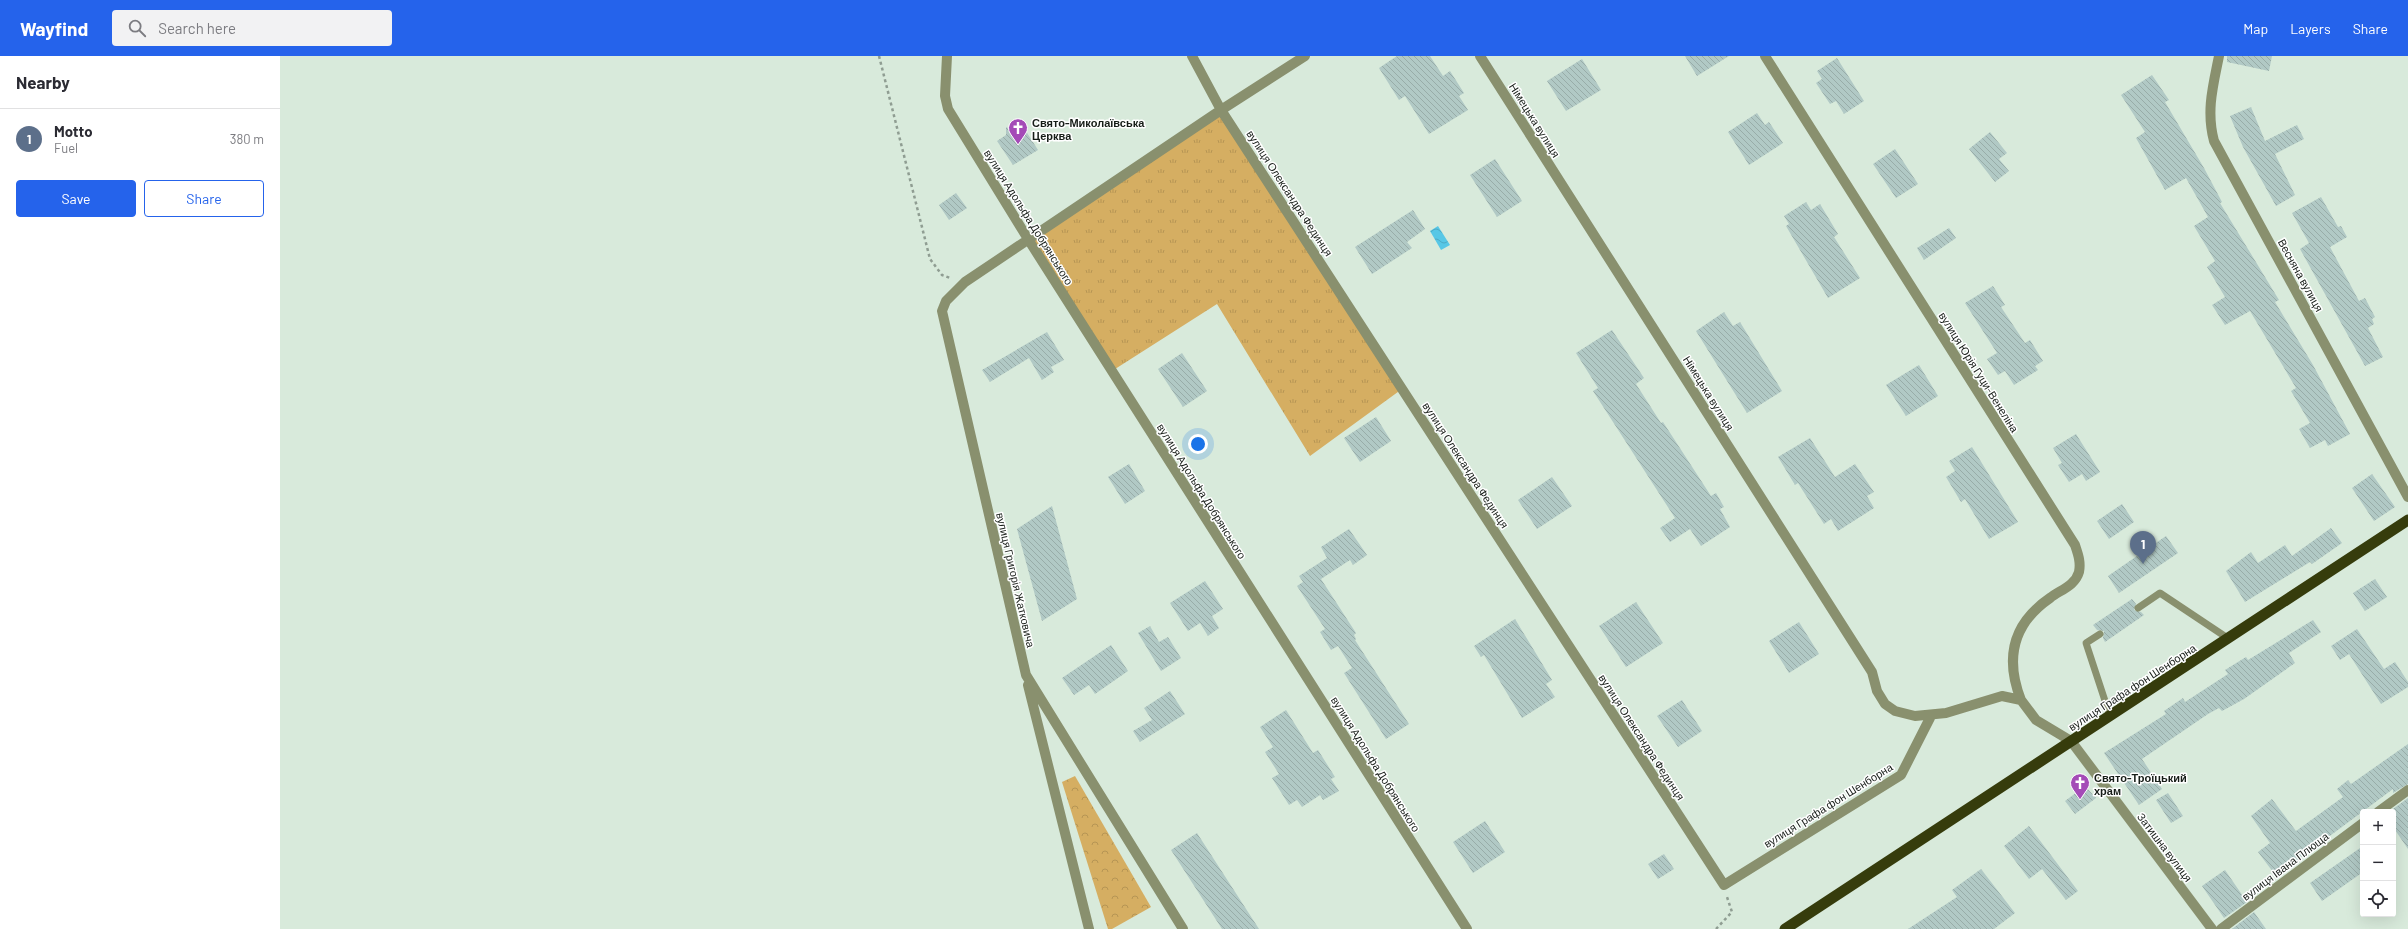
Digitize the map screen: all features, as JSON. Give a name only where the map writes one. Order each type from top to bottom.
[{"type":"highway","name":"вулиця Графа фон Шенборна","points":[[2071,741],[2229,640],[2408,520]]},
{"type":"highway","points":[[1785,929],[2071,741]]},
{"type":"street","name":"вулиця Адольфа Добрянського","points":[[947,56],[946,96],[948,109],[1028,239],[1467,929]]},
{"type":"street","name":"вулиця Олександра Фединця","points":[[1192,56],[1221,110],[1724,885]]},
{"type":"street","name":"вулиця Григорія Жатковича","points":[[1183,929],[1026,675],[942,311],[946,301],[965,282],[1221,110],[1305,56]]},
{"type":"street","name":"Німецька вулиця","points":[[1480,56],[1872,672],[1880,698],[1895,711],[1915,716],[1931,716]]},
{"type":"street","name":"вулиця Юрія Гуци-Венеліна","points":[[1764,56],[2075,545],[2080,559],[2079,573],[2070,585],[2037,608],[2019,631],[2012,658],[2014,682],[2021,700]]},
{"type":"street","name":"Весняна вулиця","points":[[2219,56],[2209,104],[2209,124],[2214,141],[2408,497]]},
{"type":"street","points":[[1026,675],[1090,929]]},
{"type":"street","points":[[1931,716],[2002,696],[2021,700]]},
{"type":"street","name":"вулиця Графа фон Шенборна","points":[[2021,700],[2036,720],[2071,741]]},
{"type":"street","name":"вулиця Графа фон Шенборна","points":[[1724,885],[1902,775],[1931,716]]},
{"type":"street","name":"Затишна вулиця","points":[[2071,741],[2212,929]]},
{"type":"street","points":[[2382,809],[2408,790]]},
{"type":"street","name":"вулиця Івана Плюща","points":[[2221,929],[2360,825]]},
{"type":"lane","points":[[2138,608],[2160,593],[2229,640]]},
{"type":"lane","points":[[2100,634],[2086,643],[2110,716]]},
{"type":"path","points":[[879,56],[930,258],[942,275],[954,281],[965,282]]},
{"type":"path","points":[[1716,929],[1732,912],[1724,885]]},
{"type":"green space","points":[[1221,110],[1402,389],[1310,456],[1217,304],[1112,371],[1028,239]]},
{"type":"green space","points":[[1075,776],[1151,907],[1112,929],[1108,929],[1062,782]]},
{"type":"water","points":[[1438,226],[1450,245],[1441,250],[1430,231]]},
{"type":"building","points":[[1397,56],[1430,56],[1443,76],[1450,71],[1464,93],[1459,96],[1468,110],[1429,134],[1405,96],[1399,100],[1379,68]]},
{"type":"building","points":[[1685,56],[1729,56],[1697,76]]},
{"type":"building","points":[[2227,56],[2272,56],[2269,71],[2227,62]]},
{"type":"building","points":[[1837,58],[1864,101],[1844,114],[1836,101],[1830,104],[1816,83],[1822,79],[1817,71]]},
{"type":"building","points":[[1582,59],[1601,90],[1566,111],[1547,81]]},
{"type":"building","points":[[2152,75],[2169,100],[2165,102],[2204,168],[2222,202],[2220,203],[2279,300],[2275,302],[2313,365],[2350,434],[2328,446],[2325,440],[2310,448],[2299,429],[2310,423],[2291,391],[2296,388],[2250,311],[2225,325],[2212,305],[2225,297],[2207,267],[2215,261],[2194,226],[2208,217],[2186,178],[2165,190],[2136,138],[2145,132],[2121,95]]},
{"type":"building","points":[[2251,107],[2265,141],[2297,125],[2304,139],[2275,154],[2295,195],[2276,206],[2243,147],[2230,116]]},
{"type":"building","points":[[1757,113],[1765,125],[1769,122],[1783,143],[1749,165],[1728,132]]},
{"type":"building","name":"Свято-Миколаївська Церква","points":[[1022,125],[1038,150],[1013,165],[997,141],[1006,135],[1006,127],[1013,131]]},
{"type":"building","points":[[1990,132],[2007,153],[1999,159],[2009,171],[1995,182],[1969,149]]},
{"type":"building","points":[[1895,149],[1918,184],[1896,198],[1873,164]]},
{"type":"building","points":[[1495,159],[1522,201],[1497,217],[1470,175]]},
{"type":"building","points":[[956,193],[967,208],[949,220],[939,205]]},
{"type":"building","points":[[2321,197],[2338,227],[2341,226],[2347,237],[2330,247],[2359,301],[2365,298],[2375,317],[2372,319],[2374,324],[2368,328],[2383,357],[2365,366],[2300,249],[2309,243],[2292,213]]},
{"type":"building","points":[[1806,202],[1811,210],[1820,204],[1838,234],[1834,237],[1860,278],[1828,298],[1786,226],[1789,224],[1784,216]]},
{"type":"building","points":[[1413,210],[1425,229],[1407,242],[1412,248],[1372,274],[1355,247]]},
{"type":"building","points":[[1949,228],[1956,238],[1924,260],[1917,248]]},
{"type":"building","points":[[1993,286],[2005,305],[2001,307],[2025,343],[2030,340],[2043,361],[2035,366],[2038,370],[2014,385],[2005,371],[1998,375],[1987,359],[1997,353],[1965,303]]},
{"type":"building","points":[[1724,312],[1733,326],[1740,322],[1782,391],[1747,413],[1696,331]]},
{"type":"building","points":[[1612,330],[1644,378],[1636,384],[1661,423],[1663,422],[1711,496],[1716,493],[1724,507],[1720,509],[1730,527],[1701,546],[1690,529],[1670,542],[1660,528],[1675,518],[1593,391],[1598,388],[1576,353]]},
{"type":"building","points":[[1047,332],[1064,360],[1051,367],[1054,372],[1042,380],[1029,358],[990,382],[982,370]]},
{"type":"building","points":[[1182,353],[1207,391],[1183,407],[1158,369]]},
{"type":"building","points":[[1919,365],[1938,396],[1906,416],[1886,385]]},
{"type":"building","points":[[1376,417],[1391,441],[1360,462],[1344,438]]},
{"type":"building","points":[[2076,434],[2100,472],[2086,481],[2082,474],[2069,482],[2058,465],[2062,463],[2053,448]]},
{"type":"building","points":[[1810,438],[1835,477],[1855,464],[1874,492],[1867,496],[1874,508],[1838,531],[1831,519],[1824,524],[1798,483],[1795,485],[1778,457]]},
{"type":"building","points":[[1972,447],[2018,522],[1989,539],[1965,499],[1961,502],[1946,477],[1955,471],[1949,461]]},
{"type":"building","points":[[1129,464],[1145,491],[1125,504],[1108,477]]},
{"type":"building","points":[[2372,474],[2395,507],[2374,521],[2352,488]]},
{"type":"building","points":[[1552,477],[1572,506],[1537,529],[1518,500]]},
{"type":"building","points":[[2122,504],[2134,522],[2109,539],[2097,521]]},
{"type":"building","points":[[1052,506],[1077,599],[1042,621],[1017,529]]},
{"type":"building","points":[[2331,528],[2342,543],[2312,564],[2310,562],[2245,602],[2226,571],[2251,552],[2258,563],[2285,545],[2292,556]]},
{"type":"building","points":[[1349,529],[1367,555],[1353,565],[1350,560],[1321,579],[1356,633],[1354,635],[1355,640],[1409,724],[1386,739],[1344,673],[1352,668],[1338,646],[1331,650],[1320,632],[1325,629],[1297,586],[1303,582],[1299,576],[1327,558],[1321,547]]},
{"type":"building","points":[[2166,536],[2178,553],[2119,593],[2108,576]]},
{"type":"building","points":[[2375,579],[2387,597],[2365,611],[2353,593]]},
{"type":"building","points":[[1205,581],[1223,609],[1212,616],[1219,628],[1208,636],[1200,623],[1188,631],[1170,603]]},
{"type":"building","points":[[2132,599],[2136,604],[2134,610],[2141,612],[2144,615],[2105,642],[2103,638],[2104,631],[2097,630],[2093,625]]},
{"type":"building","points":[[1636,602],[1663,643],[1626,667],[1599,626]]},
{"type":"building","points":[[1515,619],[1552,680],[1546,684],[1555,697],[1522,718],[1484,655],[1481,657],[1474,646]]},
{"type":"building","points":[[2313,620],[2321,632],[2289,653],[2295,663],[2244,699],[2222,711],[2219,708],[2208,714],[2142,759],[2162,789],[2139,805],[2104,753],[2166,714],[2164,711],[2183,698],[2185,702],[2228,674],[2225,670],[2246,657],[2248,660]]},
{"type":"building","points":[[1799,622],[1819,654],[1789,673],[1769,641]]},
{"type":"building","points":[[1150,626],[1159,642],[1168,637],[1181,658],[1161,671],[1138,633]]},
{"type":"building","points":[[2357,629],[2384,669],[2395,662],[2408,682],[2408,687],[2381,704],[2349,654],[2340,660],[2331,646]]},
{"type":"building","points":[[1111,645],[1128,671],[1095,694],[1089,685],[1074,695],[1062,678]]},
{"type":"building","points":[[1170,691],[1185,714],[1140,742],[1133,731],[1152,720],[1144,708]]},
{"type":"building","points":[[1682,700],[1702,731],[1678,747],[1657,716]]},
{"type":"building","points":[[1286,710],[1313,753],[1318,750],[1335,777],[1331,779],[1339,791],[1323,800],[1320,795],[1302,807],[1297,800],[1289,805],[1272,778],[1279,774],[1265,752],[1273,747],[1260,727]]},
{"type":"building","points":[[2408,744],[2408,784],[2393,793],[2393,789],[2366,809],[2360,809],[2360,814],[2276,876],[2258,852],[2270,843],[2251,816],[2272,799],[2296,831],[2343,797],[2337,789],[2348,780],[2351,784]]},
{"type":"building","name":"Свято-Троїцький храм","points":[[2085,786],[2096,798],[2075,814],[2065,801]]},
{"type":"building","points":[[2168,793],[2183,816],[2171,823],[2156,800]]},
{"type":"building","points":[[2408,798],[2408,849],[2396,831],[2396,809],[2393,809]]},
{"type":"building","points":[[1485,821],[1505,852],[1473,873],[1453,842]]},
{"type":"building","points":[[2029,826],[2078,891],[2066,900],[2042,869],[2029,879],[2004,846]]},
{"type":"building","points":[[1197,833],[1259,929],[1222,929],[1171,850]]},
{"type":"building","points":[[2360,848],[2360,874],[2322,901],[2310,883]]},
{"type":"building","points":[[1664,854],[1674,869],[1658,879],[1648,864]]},
{"type":"building","points":[[1981,869],[2015,913],[1994,929],[1908,929],[1957,897],[1952,890]]},
{"type":"building","points":[[2225,870],[2247,902],[2224,918],[2202,886]]},
{"type":"building","points":[[2254,912],[2266,929],[2232,929]]},
{"type":"place","name":"Свято-Миколаївська Церква","points":[[1018,145]]},
{"type":"place","name":"Motto","points":[[2143,564]]},
{"type":"place","name":"Свято-Троїцький храм","points":[[2080,800]]}]
